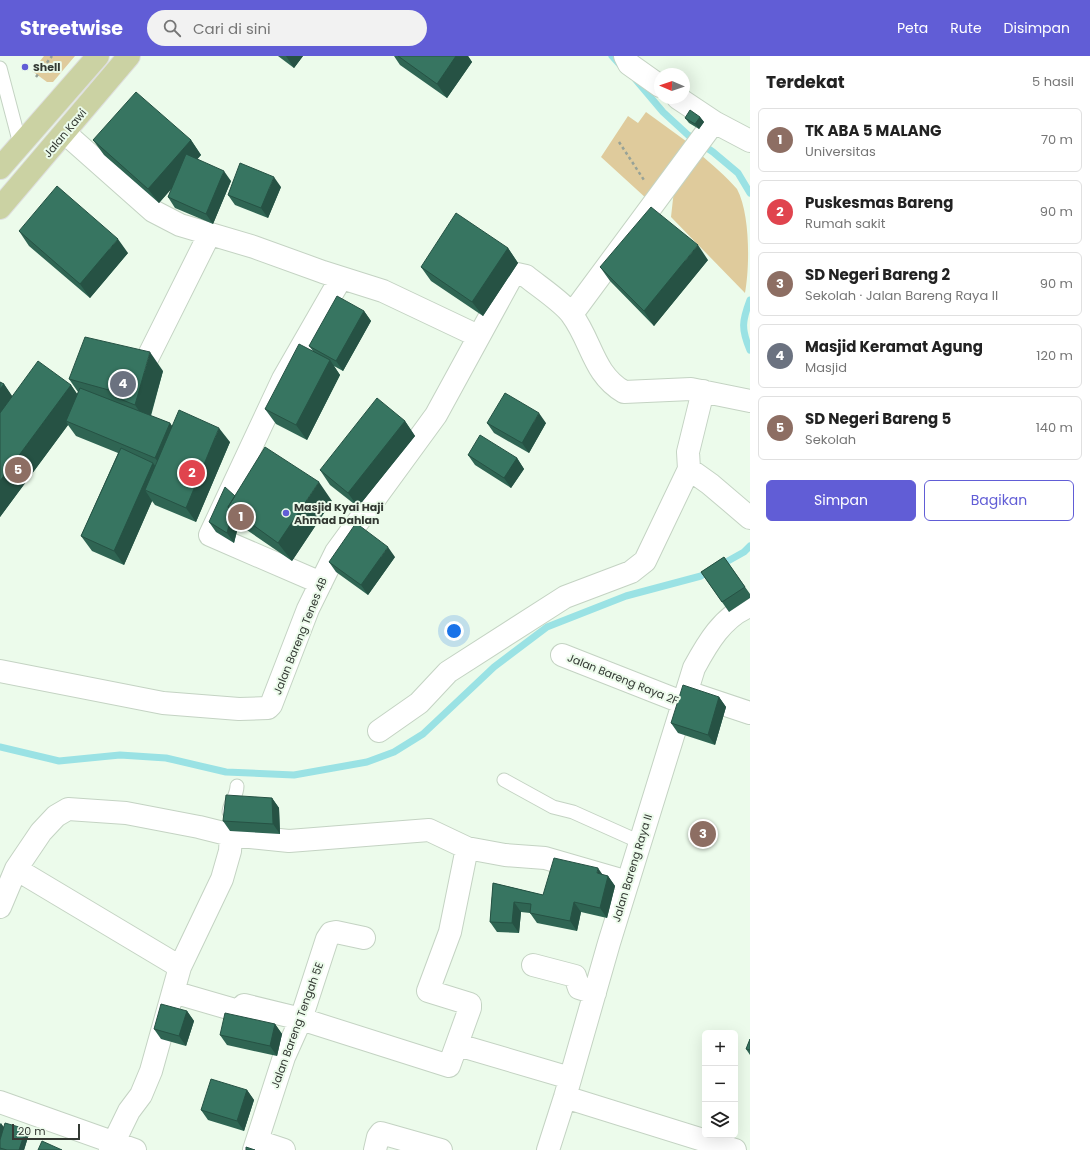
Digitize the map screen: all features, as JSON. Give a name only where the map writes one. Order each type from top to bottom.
[{"type":"main road","points":[[0,168],[98,56]]},
{"type":"main road","name":"Jalan Kawi","points":[[0,208],[129,56]]},
{"type":"street","points":[[625,56],[629,64],[654,82]]},
{"type":"street","points":[[685,104],[710,126],[750,141]]},
{"type":"street","points":[[710,126],[694,150],[572,314],[580,327],[596,363],[615,387],[624,392],[691,389],[750,401]]},
{"type":"street","points":[[65,133],[153,211],[180,225],[209,235],[254,247],[341,278],[383,291],[478,336]]},
{"type":"street","points":[[145,363],[209,235]]},
{"type":"street","name":"Jalan Bareng Tenes 4B","points":[[0,671],[115,692],[163,703],[239,709],[268,708],[272,705],[308,609],[336,552],[436,415],[512,276],[517,274],[526,276],[572,314]]},
{"type":"street","points":[[321,582],[210,535],[283,379],[341,278]]},
{"type":"street","points":[[379,731],[419,703],[448,672],[565,597],[631,572],[645,561],[689,470],[688,452],[703,392]]},
{"type":"street","points":[[689,470],[748,509]]},
{"type":"street","name":"Jalan Bareng Raya II","points":[[548,1150],[568,1088],[640,842],[694,668],[708,642],[722,627],[743,609],[750,606]]},
{"type":"street","name":"Jalan Bareng Raya 2F","points":[[562,655],[685,697],[750,713]]},
{"type":"street","points":[[0,906],[16,869],[41,832],[56,816],[68,810],[126,813],[229,835],[289,841],[429,830],[467,848],[505,855],[545,858],[582,870],[628,882]]},
{"type":"street","points":[[111,1146],[129,1110],[141,1095],[152,1071],[180,967],[222,879],[230,851],[229,835]]},
{"type":"street","points":[[173,992],[242,1012],[244,1005],[301,1019],[449,1066],[458,1045],[470,1004],[428,991],[450,932],[467,848]]},
{"type":"street","points":[[16,869],[180,967]]},
{"type":"street","name":"Jalan Bareng Tengah 5E","points":[[256,1146],[284,1057],[301,1019],[327,939],[331,933],[336,932],[364,938]]},
{"type":"street","points":[[533,965],[575,976],[580,988],[595,993]]},
{"type":"street","points":[[458,1045],[568,1088],[735,1150]]},
{"type":"street","points":[[0,1102],[111,1146],[135,1150]]},
{"type":"street","points":[[381,1142],[441,1150]]},
{"type":"street","points":[[256,1146],[284,1150]]},
{"type":"lane","points":[[0,68],[20,144]]},
{"type":"lane","points":[[504,780],[553,807],[573,812],[640,842]]},
{"type":"lane","points":[[229,835],[230,804],[237,793],[237,786]]},
{"type":"path","points":[[36,78],[52,56]]},
{"type":"path","points":[[619,142],[641,176],[660,196]]},
{"type":"shaded area","points":[[44,56],[75,56],[53,82],[47,82],[32,71]]},
{"type":"shaded area","points":[[646,112],[690,144],[647,199],[601,157],[628,116],[638,123]]},
{"type":"shaded area","points":[[699,153],[733,184],[741,199],[747,225],[748,240],[748,268],[745,293],[671,217],[674,190]]},
{"type":"building","points":[[398,56],[456,56],[437,84]]},
{"type":"building","points":[[136,92],[191,140],[148,189],[93,140]]},
{"type":"building","points":[[690,110],[700,117],[695,124],[685,118]]},
{"type":"building","points":[[186,154],[224,171],[206,214],[168,197]]},
{"type":"building","points":[[240,163],[274,177],[261,208],[228,195]]},
{"type":"building","points":[[57,186],[118,239],[80,284],[19,231]]},
{"type":"building","points":[[651,207],[698,245],[644,311],[600,267]]},
{"type":"building","points":[[456,213],[508,248],[472,302],[421,267]]},
{"type":"building","points":[[337,296],[364,311],[336,361],[309,346]]},
{"type":"building","points":[[85,337],[150,352],[135,405],[115,397],[116,392],[69,379]]},
{"type":"building","points":[[299,344],[330,360],[296,425],[265,409]]},
{"type":"building","points":[[38,361],[71,385],[0,481],[0,413]]},
{"type":"building","points":[[0,382],[4,384],[0,389]]},
{"type":"building","points":[[80,388],[170,423],[155,458],[66,421]]},
{"type":"building","points":[[505,393],[539,413],[522,443],[487,423]]},
{"type":"building","points":[[377,398],[405,421],[348,493],[320,470]]},
{"type":"building","points":[[179,410],[219,428],[186,508],[145,490]]},
{"type":"building","points":[[480,435],[517,458],[504,478],[468,455]]},
{"type":"building","points":[[265,447],[319,482],[278,543],[228,507]]},
{"type":"building","points":[[121,448],[153,463],[114,551],[81,536]]},
{"type":"building","points":[[225,487],[235,496],[228,507],[232,513],[227,533],[209,522]]},
{"type":"building","points":[[356,523],[388,547],[361,585],[329,562]]},
{"type":"building","points":[[724,557],[745,587],[722,602],[701,572]]},
{"type":"building","points":[[683,685],[719,697],[708,735],[671,723]]},
{"type":"building","points":[[226,795],[272,798],[273,824],[223,821]]},
{"type":"building","points":[[554,858],[598,868],[597,873],[608,876],[600,908],[574,902],[570,921],[530,913],[531,904],[514,902],[512,923],[490,922],[493,883],[543,895]]},
{"type":"building","points":[[161,1004],[187,1011],[179,1036],[154,1029]]},
{"type":"building","points":[[225,1013],[275,1024],[270,1046],[220,1035]]},
{"type":"building","points":[[750,1039],[750,1050],[746,1049]]},
{"type":"building","points":[[211,1079],[247,1090],[237,1121],[201,1110]]},
{"type":"building","points":[[5,1123],[26,1129],[19,1150],[7,1150],[0,1148],[0,1140]]},
{"type":"building","points":[[42,1141],[62,1150],[38,1150]]},
{"type":"building","points":[[246,1147],[255,1150],[246,1150]]},
{"type":"waterway","points":[[612,56],[621,66]]},
{"type":"waterway","points":[[636,80],[663,112],[688,135],[713,152],[738,173],[750,193]]},
{"type":"waterway","points":[[750,300],[744,320],[745,336],[750,350]]},
{"type":"waterway","points":[[719,566],[744,552],[750,546]]},
{"type":"waterway","points":[[0,747],[59,761],[120,755],[166,758],[226,772],[294,775],[367,762],[394,752],[423,734],[494,667],[547,627],[626,596],[701,576],[710,571]]},
{"type":"place","name":"Shell","points":[[25,67]]},
{"type":"place","name":"Masjid Keramat Agung","points":[[123,384]]},
{"type":"place","name":"SD Negeri Bareng 5","points":[[18,470]]},
{"type":"place","name":"Puskesmas Bareng","points":[[192,473]]},
{"type":"place","name":"Masjid Kyai Haji Ahmad Dahlan","points":[[286,513]]},
{"type":"place","name":"TK ABA 5 MALANG","points":[[241,517]]},
{"type":"place","name":"SD Negeri Bareng 2","points":[[703,834]]}]
